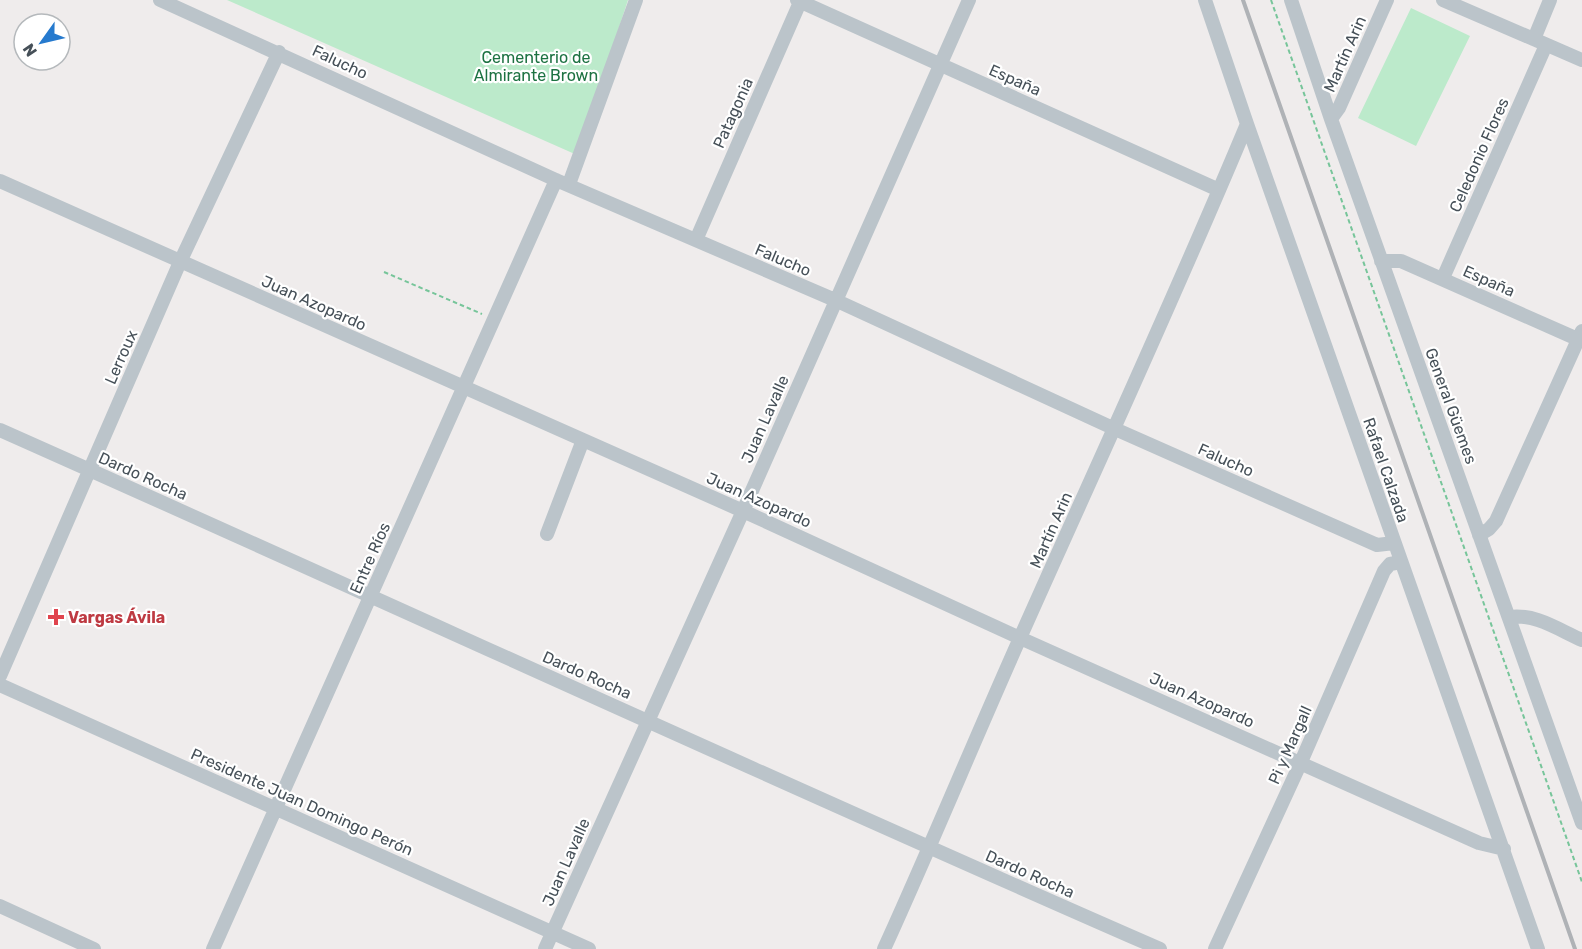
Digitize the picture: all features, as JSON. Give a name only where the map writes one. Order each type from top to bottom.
[{"type":"street","name":"Falucho","points":[[160,0],[563,182],[835,300],[1115,429],[1377,545],[1394,543]]},
{"type":"street","name":"Entre Ríos","points":[[213,949],[493,318],[563,182],[636,0]]},
{"type":"street","name":"España","points":[[799,0],[1219,190]]},
{"type":"street","name":"Patagonia","points":[[696,240],[799,0]]},
{"type":"street","name":"Juan Lavalle","points":[[545,949],[743,511],[969,0]]},
{"type":"street","name":"Rafael Calzada","points":[[1205,0],[1538,949]]},
{"type":"street","name":"General Güemes","points":[[1291,0],[1381,261],[1582,823]]},
{"type":"street","name":"Martín Arin","points":[[1331,119],[1339,108],[1387,0]]},
{"type":"street","points":[[1443,0],[1582,60]]},
{"type":"street","name":"Celedonio Flores","points":[[1443,278],[1540,42],[1550,0]]},
{"type":"street","name":"Lerroux","points":[[0,676],[180,262],[279,52]]},
{"type":"street","name":"Martín Arin","points":[[884,949],[930,849],[1020,638],[1115,429],[1247,124]]},
{"type":"street","name":"Juan Azopardo","points":[[0,181],[743,511],[1020,638],[1479,843],[1504,849]]},
{"type":"street","name":"España","points":[[1381,261],[1401,261],[1581,337]]},
{"type":"street","points":[[1479,535],[1496,521],[1581,337]]},
{"type":"street","name":"Dardo Rocha","points":[[0,430],[930,849],[1160,949]]},
{"type":"street","points":[[547,534],[584,440]]},
{"type":"street","name":"Pi y Margall","points":[[1215,949],[1301,762],[1384,571],[1390,564],[1401,562]]},
{"type":"street","points":[[1509,616],[1531,617],[1582,640]]},
{"type":"street","name":"Presidente Juan Domingo Perón","points":[[0,685],[589,949]]},
{"type":"street","points":[[0,906],[94,949]]},
{"type":"path","points":[[1271,0],[1582,882]]},
{"type":"path","points":[[384,272],[493,318]]},
{"type":"green space","name":"Cementerio de Almirante Brown","points":[[227,0],[628,0],[577,155]]},
{"type":"green space","points":[[1411,8],[1470,36],[1416,146],[1358,118]]},
{"type":"railway","points":[[1243,0],[1575,949]]},
{"type":"place","name":"Vargas Ávila","points":[[56,617]]}]
